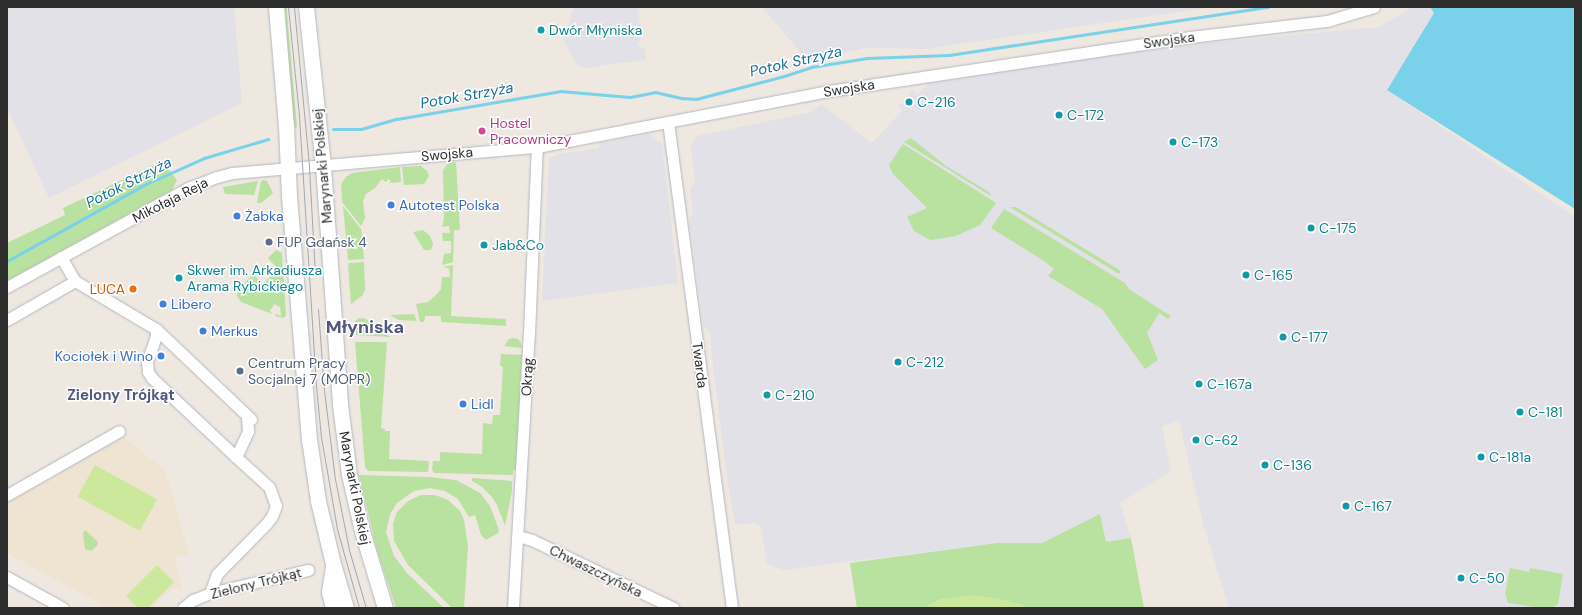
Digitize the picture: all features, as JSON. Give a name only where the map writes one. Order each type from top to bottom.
[{"type":"main road","points":[[276,7],[286,132],[287,168],[310,439],[318,501],[333,564],[346,608]]},
{"type":"main road","name":"Marynarki Polskiej","points":[[306,7],[323,166],[340,405],[349,474],[362,531],[385,608]]},
{"type":"main road","points":[[333,564],[329,592],[333,608]]},
{"type":"street","name":"Swojska","points":[[287,168],[537,147],[829,91],[1190,37],[1327,21],[1374,7]]},
{"type":"street","name":"Twarda","points":[[668,122],[732,608]]},
{"type":"street","name":"Okrąg","points":[[513,608],[518,536],[537,147]]},
{"type":"street","name":"Mikołaja Reja","points":[[7,287],[188,188],[207,180],[232,173],[287,168]]},
{"type":"street","points":[[61,257],[75,281],[156,329],[249,418],[248,431],[236,457]]},
{"type":"street","points":[[7,320],[75,281]]},
{"type":"street","points":[[156,329],[156,336],[147,362],[148,372],[152,378],[269,487],[276,506],[269,520],[217,574],[210,593]]},
{"type":"street","points":[[7,495],[119,431]]},
{"type":"street","name":"Chwaszczyńska","points":[[518,536],[532,540],[674,608]]},
{"type":"street","name":"Zielony Trójkąt","points":[[183,608],[192,601],[210,593],[308,570]]},
{"type":"street","points":[[7,577],[63,608]]},
{"type":"shaded area","points":[[7,7],[234,7],[242,103],[49,198],[7,108]]},
{"type":"shaded area","points":[[574,7],[637,7],[642,34],[638,45],[645,50],[646,60],[588,68],[577,65],[563,40]]},
{"type":"shaded area","points":[[762,7],[1213,7],[926,49],[865,48],[808,61]]},
{"type":"shaded area","points":[[1413,7],[1430,7],[1434,13],[1387,90],[1575,217],[1575,608],[1229,608],[1204,527],[1179,421],[1162,426],[1171,471],[1120,503],[1131,538],[1106,542],[1100,514],[1042,543],[997,543],[784,570],[767,564],[761,526],[754,523],[735,525],[726,470],[711,349],[711,335],[703,324],[689,219],[693,213],[690,188],[695,182],[691,145],[697,136],[812,112],[821,104],[872,143],[902,111],[898,107],[912,90],[917,95],[930,82],[1185,45],[1368,28],[1375,29]]},
{"type":"shaded area","points":[[649,134],[662,144],[678,283],[542,301],[549,158],[559,154],[599,148],[599,143]]},
{"type":"shaded area","points":[[121,435],[165,470],[189,554],[175,557],[182,589],[172,589],[152,608],[108,608],[7,553],[7,502],[10,497]]},
{"type":"green space","points":[[285,7],[287,7],[297,127],[294,128]]},
{"type":"green space","points":[[911,138],[946,166],[989,192],[991,196],[904,142]]},
{"type":"green space","points":[[903,144],[996,203],[980,225],[956,236],[930,240],[914,231],[907,217],[927,208],[893,174],[889,165]]},
{"type":"green space","points":[[162,161],[177,180],[172,190],[7,281],[7,243],[65,215],[63,208]]},
{"type":"green space","points":[[456,162],[460,230],[454,230],[453,262],[442,265],[444,254],[451,253],[451,241],[443,241],[442,233],[450,233],[449,226],[442,227],[444,219],[443,170],[448,163]]},
{"type":"green space","points":[[421,166],[427,171],[429,176],[424,184],[404,185],[402,167]]},
{"type":"green space","points":[[400,167],[401,182],[389,183],[391,181],[388,179],[386,182],[382,179],[375,188],[366,194],[363,201],[365,218],[361,226],[342,202],[341,184],[346,177],[352,173]]},
{"type":"green space","points":[[258,181],[254,195],[225,194],[223,187]]},
{"type":"green space","points":[[261,181],[267,181],[273,193],[261,203],[257,203]]},
{"type":"green space","points":[[343,206],[361,229],[364,259],[348,259]]},
{"type":"green space","points":[[1010,207],[1016,207],[1121,271],[1119,274]]},
{"type":"green space","points":[[1004,209],[1125,283],[1130,290],[1171,316],[1168,319],[1159,313],[1147,333],[1158,360],[1145,369],[1102,309],[1048,276],[1054,269],[1044,261],[991,228]]},
{"type":"green space","points":[[423,230],[430,236],[433,243],[431,250],[424,250],[413,232]]},
{"type":"green space","points":[[276,250],[282,253],[286,315],[284,318],[275,316],[276,314],[281,316],[280,307],[274,304],[270,311],[272,314],[241,302],[237,296],[238,290],[253,274],[263,284],[278,269],[268,258]]},
{"type":"green space","points":[[364,262],[365,290],[363,295],[351,304],[348,265],[349,263]]},
{"type":"green space","points":[[453,265],[451,316],[506,319],[506,326],[441,322],[441,316],[425,316],[424,322],[420,322],[416,304],[428,302],[437,294],[441,289],[442,277],[450,277],[449,268],[442,267]]},
{"type":"green space","points":[[414,314],[417,321],[399,320],[390,315]]},
{"type":"green space","points":[[359,318],[366,319],[381,332],[391,337],[356,335],[355,321]]},
{"type":"green space","points":[[509,339],[518,339],[522,348],[504,346]]},
{"type":"green space","points":[[355,342],[387,342],[381,428],[385,429],[385,431],[390,431],[389,459],[429,461],[428,472],[368,471],[365,467]]},
{"type":"green space","points":[[501,354],[522,355],[516,470],[513,470],[513,475],[434,473],[432,470],[433,461],[440,461],[440,452],[482,454],[483,423],[492,424],[493,415],[500,415],[503,367],[500,366]]},
{"type":"green space","points":[[95,465],[157,499],[140,531],[78,496]]},
{"type":"green space","points":[[359,475],[430,477],[456,480],[480,493],[490,506],[499,530],[498,533],[486,540],[481,535],[475,515],[469,517],[458,499],[445,491],[430,488],[414,491],[397,503],[390,514],[386,532],[394,556],[407,573],[444,608],[396,608],[377,550]]},
{"type":"green space","points":[[472,478],[512,481],[512,491],[505,526],[497,505],[492,497],[481,486],[472,481]]},
{"type":"green space","points":[[421,495],[435,495],[448,500],[460,511],[464,520],[468,546],[464,608],[452,608],[408,565],[394,541],[393,523],[397,512],[408,501]]},
{"type":"green space","points":[[1100,514],[1106,542],[1131,538],[1144,608],[1024,608],[1020,604],[941,599],[924,608],[857,608],[850,563],[997,543],[1042,543]]},
{"type":"green space","points":[[85,530],[98,542],[97,546],[91,551],[85,549],[83,533]]},
{"type":"green space","points":[[157,565],[174,582],[148,608],[138,608],[126,596]]},
{"type":"green space","points":[[1510,568],[1529,572],[1530,568],[1563,574],[1558,604],[1552,608],[1541,608],[1508,603],[1505,594]]},
{"type":"green space","points":[[972,595],[997,598],[1020,604],[1024,608],[924,608],[941,599]]},
{"type":"water","points":[[1430,7],[1575,7],[1575,209],[1387,90],[1434,13]]},
{"type":"waterway","name":"Potok Strzyża","points":[[333,129],[361,129],[397,119],[560,91],[630,97],[655,92],[682,98],[696,99],[784,76],[811,67],[867,58],[949,55],[1268,7]]},
{"type":"waterway","name":"Potok Strzyża","points":[[7,261],[146,184],[204,158],[268,139]]},
{"type":"tram line","points":[[288,7],[299,116],[316,386],[321,437],[337,529],[359,608]]},
{"type":"tram line","points":[[294,7],[309,167],[315,275]]},
{"type":"tram line","points":[[318,309],[324,390],[335,479],[349,550],[366,608]]},
{"type":"place","name":"Dwór Młyniska","points":[[541,30]]},
{"type":"place","name":"C-216","points":[[909,102]]},
{"type":"place","name":"C-172","points":[[1059,115]]},
{"type":"place","name":"Hostel Pracowniczy","points":[[482,131]]},
{"type":"place","name":"C-173","points":[[1173,142]]},
{"type":"place","name":"Autotest Polska","points":[[391,205]]},
{"type":"place","name":"Żabka","points":[[237,216]]},
{"type":"place","name":"C-175","points":[[1311,228]]},
{"type":"place","name":"FUP Gdańsk 4","points":[[269,242]]},
{"type":"place","name":"Jab&Co","points":[[484,245]]},
{"type":"place","name":"C-165","points":[[1246,275]]},
{"type":"place","name":"Skwer im. Arkadiusza Arama Rybickiego","points":[[179,278]]},
{"type":"place","name":"LUCA","points":[[133,289]]},
{"type":"place","name":"Libero","points":[[163,304]]},
{"type":"place","name":"Merkus","points":[[203,331]]},
{"type":"place","name":"C-177","points":[[1283,337]]},
{"type":"place","name":"Kociołek i Wino","points":[[161,356]]},
{"type":"place","name":"C-212","points":[[898,362]]},
{"type":"place","name":"Centrum Pracy Socjalnej 7 (MOPR)","points":[[240,371]]},
{"type":"place","name":"C-167a","points":[[1199,384]]},
{"type":"place","name":"C-210","points":[[767,395]]},
{"type":"place","name":"Lidl","points":[[463,404]]},
{"type":"place","name":"C-181","points":[[1520,412]]},
{"type":"place","name":"C-62","points":[[1196,440]]},
{"type":"place","name":"C-181a","points":[[1481,457]]},
{"type":"place","name":"C-136","points":[[1265,465]]},
{"type":"place","name":"C-167","points":[[1346,506]]},
{"type":"place","name":"C-50","points":[[1461,578]]},
{"type":"district","name":"Młyniska","points":[[365,327]]},
{"type":"district","name":"Zielony Trójkąt","points":[[121,396]]}]
